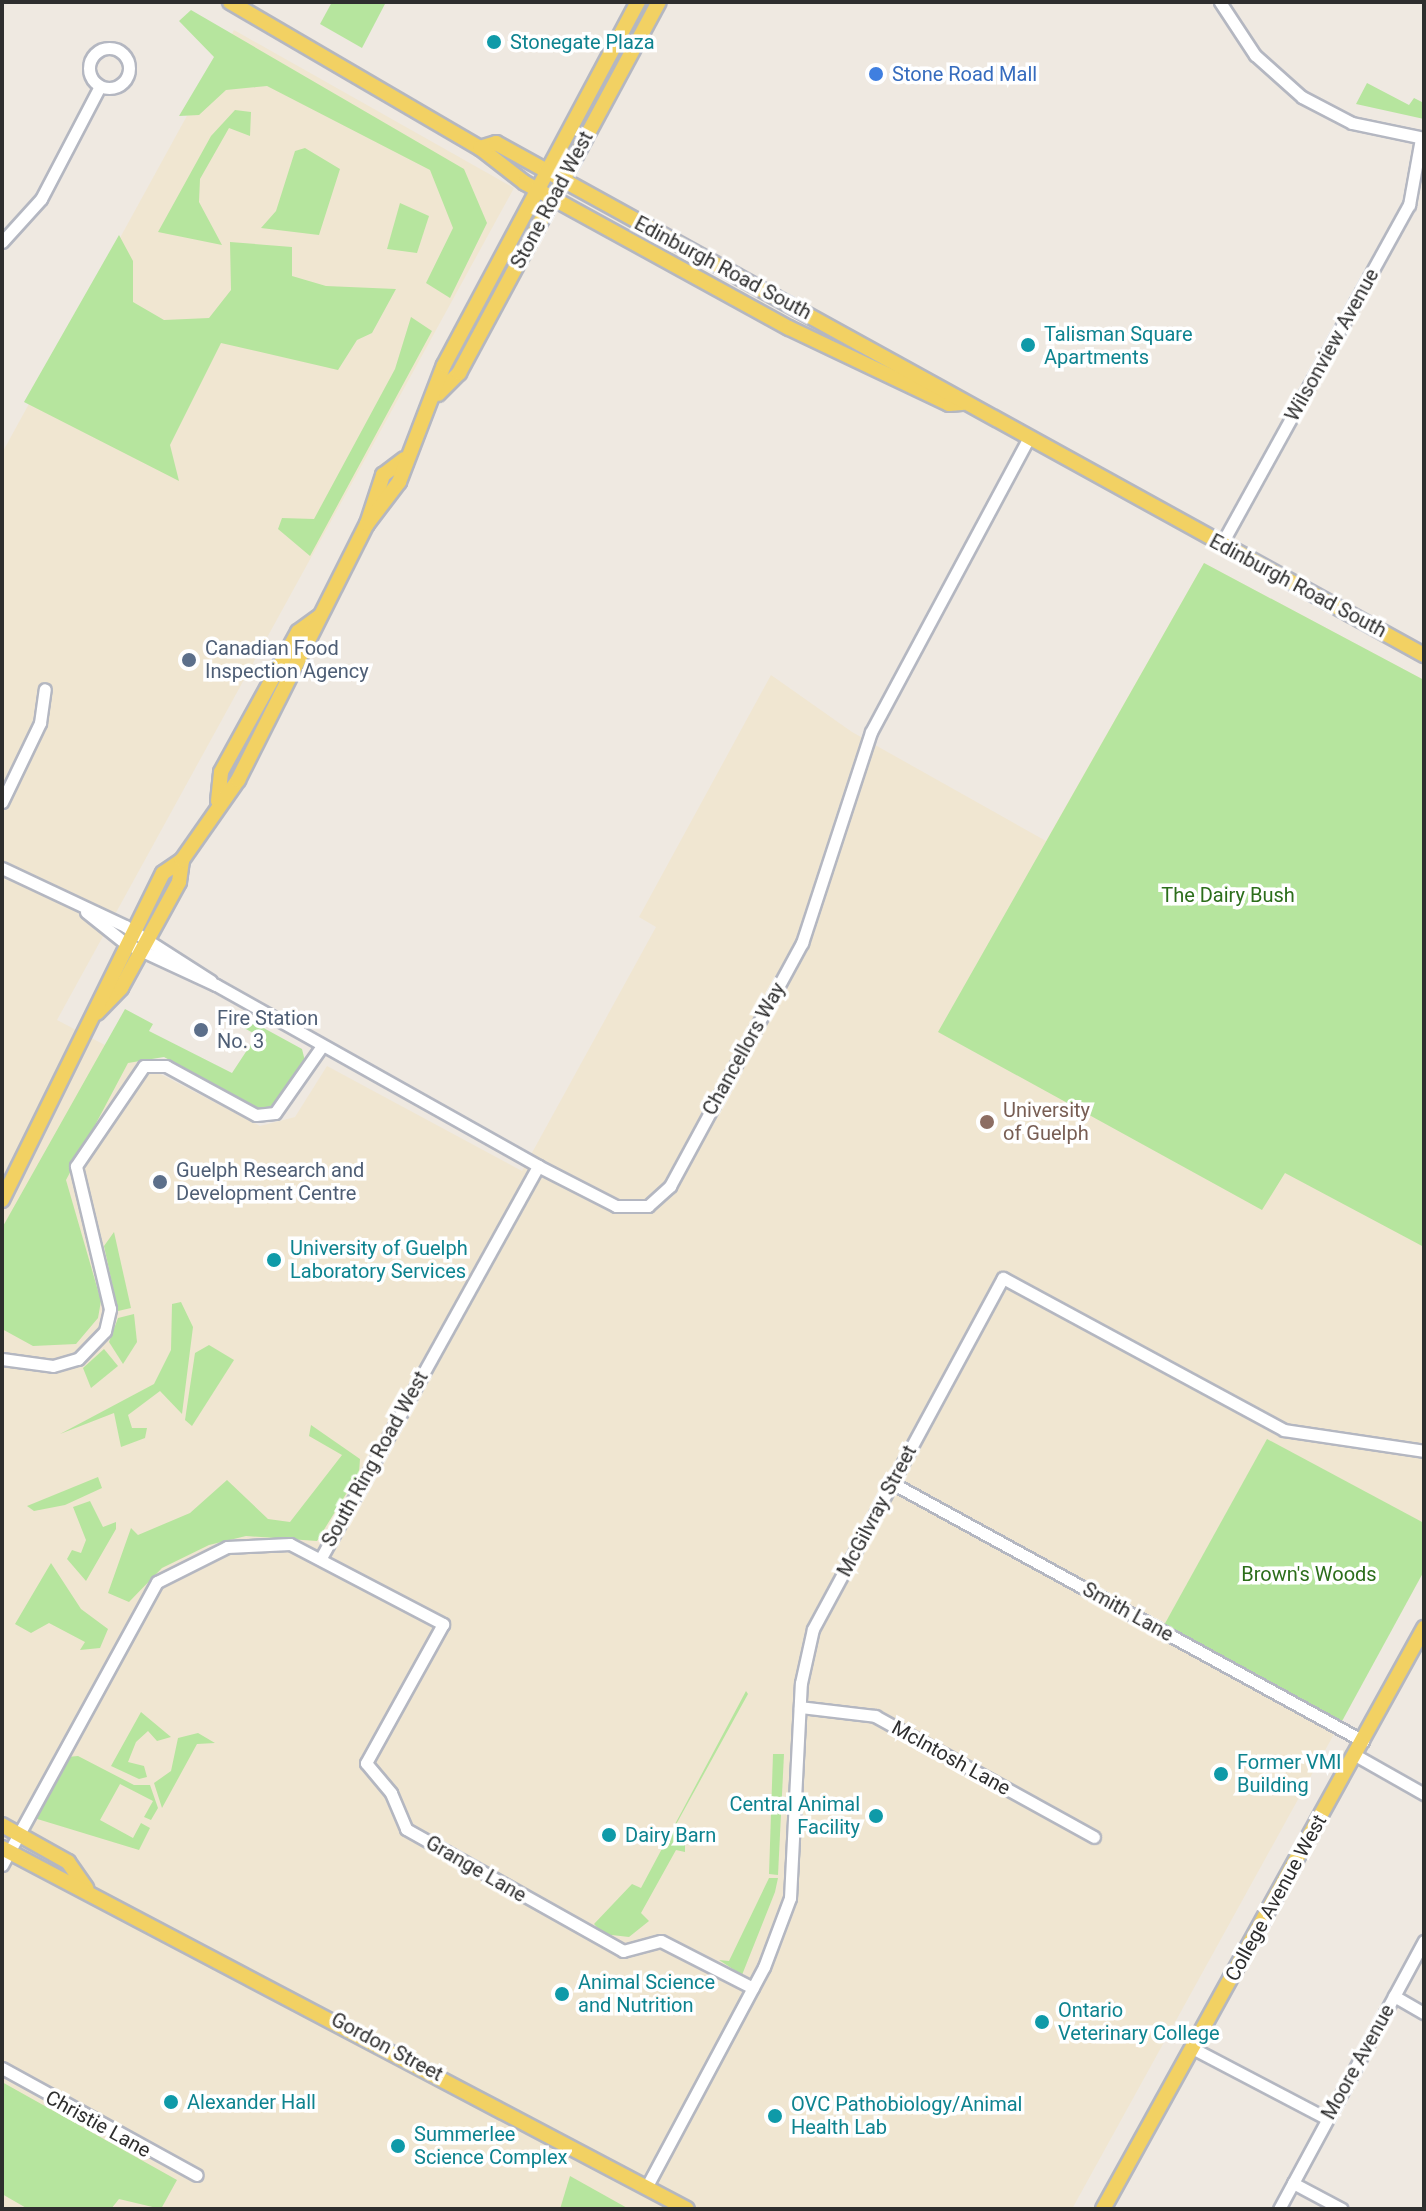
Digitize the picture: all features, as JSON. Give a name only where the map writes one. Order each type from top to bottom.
[{"type":"main road","name":"Edinburgh Road South","points":[[230,2],[480,148],[537,190],[789,328],[949,404],[962,403]]},
{"type":"main road","points":[[640,2],[647,25]]},
{"type":"main road","name":"Stone Road West","points":[[2,1200],[136,941],[163,873],[182,860],[269,725],[314,641],[319,617],[367,524],[383,475],[404,459],[438,394],[444,365],[640,2]]},
{"type":"main road","name":"Stone Road West","points":[[438,394],[459,373],[659,2]]},
{"type":"main road","name":"Edinburgh Road South","points":[[480,148],[496,143],[962,403],[1424,655]]},
{"type":"main road","name":"College Avenue West","points":[[1103,2209],[1424,1628]]},
{"type":"main road","name":"Gordon Street","points":[[2,1825],[68,1862],[86,1888]]},
{"type":"main road","name":"Gordon Street","points":[[4,1855],[86,1888],[687,2209]]},
{"type":"street","points":[[1220,2],[1249,49],[1302,97],[1352,123],[1423,138]]},
{"type":"street","points":[[2,242],[41,199],[98,90]]},
{"type":"street","name":"Wilsonview Avenue","points":[[1221,545],[1403,218],[1423,138]]},
{"type":"street","name":"Chancellors Way","points":[[2,868],[538,1166],[627,1209],[648,1206],[670,1186],[802,943],[871,732],[1028,439]]},
{"type":"street","points":[[2,802],[40,723],[45,689]]},
{"type":"street","points":[[2,1359],[26,1358],[53,1366],[78,1359],[105,1331],[110,1309],[76,1166],[127,1083],[144,1066],[166,1066],[256,1115],[275,1113],[322,1046]]},
{"type":"street","name":"South Ring Road West","points":[[4,1855],[19,1834],[134,1614],[165,1574],[246,1543],[290,1544],[322,1556],[538,1166]]},
{"type":"street","name":"McGilvray Street","points":[[647,2186],[753,1988],[792,1887],[800,1707],[813,1629],[1003,1278],[1284,1430],[1424,1451]]},
{"type":"street","name":"Smith Lane","points":[[892,1483],[1363,1741]]},
{"type":"street","name":"Grange Lane","points":[[322,1556],[443,1624],[366,1763],[391,1793],[406,1829],[623,1951],[661,1941],[753,1988]]},
{"type":"street","name":"McIntosh Lane","points":[[800,1707],[875,1716],[1094,1837]]},
{"type":"street","points":[[1355,1755],[1424,1794]]},
{"type":"street","name":"Moore Avenue","points":[[1279,2209],[1424,1941]]},
{"type":"street","points":[[1394,1996],[1424,2013]]},
{"type":"street","points":[[1192,2048],[1326,2118]]},
{"type":"street","name":"Christie Lane","points":[[2,2068],[197,2175]]},
{"type":"street","points":[[1293,2183],[1342,2209]]},
{"type":"shaded area","name":"University of Guelph","points":[[234,30],[514,188],[57,1020],[260,1126],[295,1117],[327,1066],[522,1171],[656,927],[639,917],[771,675],[852,732],[1046,841],[1204,563],[1424,680],[1424,1571],[1072,2209],[2,2209],[2,453]]},
{"type":"green space","points":[[332,2],[386,2],[362,48],[320,24]]},
{"type":"green space","points":[[191,10],[464,169],[487,223],[450,298],[426,283],[453,228],[430,170],[267,86],[226,90],[199,115],[179,116],[214,57],[179,21]]},
{"type":"green space","points":[[1367,83],[1409,105],[1414,98],[1424,103],[1424,119],[1356,104]]},
{"type":"green space","points":[[235,110],[251,112],[250,136],[229,128],[200,179],[199,202],[222,245],[158,232],[211,136]]},
{"type":"green space","points":[[305,148],[340,169],[319,235],[261,228],[276,211],[295,151]]},
{"type":"green space","points":[[400,203],[429,216],[417,253],[387,249]]},
{"type":"green space","points":[[119,235],[133,261],[133,302],[164,320],[209,318],[231,290],[230,242],[292,247],[292,276],[326,286],[396,289],[372,333],[357,340],[338,370],[221,343],[170,445],[179,481],[24,402]]},
{"type":"green space","points":[[411,317],[432,331],[310,556],[278,529],[282,518],[314,519],[395,369]]},
{"type":"green space","name":"The Dairy Bush","points":[[1204,563],[1424,680],[1424,1247],[1285,1173],[1262,1210],[938,1032]]},
{"type":"green space","points":[[125,1009],[153,1024],[149,1031],[232,1073],[257,1035],[244,1028],[247,1019],[302,1049],[305,1061],[274,1106],[259,1109],[164,1057],[128,1063],[66,1180],[101,1301],[98,1318],[76,1344],[33,1346],[2,1329],[2,1228]]},
{"type":"green space","points":[[114,1232],[131,1308],[118,1311],[104,1246]]},
{"type":"green space","points":[[181,1302],[193,1327],[182,1414],[160,1391],[128,1415],[132,1428],[147,1428],[145,1438],[121,1447],[114,1413],[60,1434],[154,1384],[171,1350],[172,1304]]},
{"type":"green space","points":[[134,1314],[137,1342],[123,1364],[109,1342],[118,1318]]},
{"type":"green space","points":[[209,1345],[234,1360],[192,1426],[185,1420],[195,1353]]},
{"type":"green space","points":[[104,1349],[118,1366],[91,1388],[83,1368]]},
{"type":"green space","points":[[311,1425],[360,1459],[359,1473],[317,1541],[246,1536],[209,1545],[162,1568],[129,1602],[108,1593],[131,1528],[138,1535],[190,1513],[227,1480],[268,1519],[290,1522],[342,1455],[309,1436]]},
{"type":"green space","name":"Brown's Woods","points":[[1267,1439],[1424,1523],[1424,1571],[1341,1723],[1163,1627]]},
{"type":"green space","points":[[98,1477],[102,1488],[65,1505],[34,1511],[27,1506]]},
{"type":"green space","points":[[90,1501],[103,1527],[116,1522],[116,1529],[86,1581],[67,1559],[72,1550],[81,1553],[86,1540],[73,1507]]},
{"type":"green space","points":[[51,1563],[81,1609],[108,1629],[100,1648],[80,1650],[85,1642],[49,1623],[31,1633],[15,1624]]},
{"type":"green space","points":[[746,1691],[748,1694],[673,1830],[685,1838],[685,1852],[676,1850],[641,1913],[649,1921],[629,1937],[603,1934],[594,1924],[632,1884],[641,1888]]},
{"type":"green space","points":[[141,1712],[171,1737],[157,1741],[148,1731],[136,1742],[128,1762],[144,1766],[147,1777],[139,1779],[111,1766]]},
{"type":"green space","points":[[198,1733],[215,1743],[197,1744],[162,1808],[154,1783],[171,1771],[178,1738]]},
{"type":"green space","points":[[773,1754],[784,1754],[778,1875],[769,1874]]},
{"type":"green space","points":[[78,1756],[134,1785],[150,1785],[158,1808],[151,1820],[144,1817],[153,1801],[120,1784],[100,1820],[133,1838],[141,1823],[150,1828],[139,1850],[34,1818],[67,1757]]},
{"type":"green space","points":[[769,1878],[778,1878],[775,1892],[742,1975],[719,1960],[729,1961]]},
{"type":"green space","points":[[2,2082],[177,2180],[161,2209],[119,2199],[111,2209],[28,2209],[2,2194]]},
{"type":"green space","points":[[570,2176],[629,2209],[560,2209]]},
{"type":"place","name":"Stonegate Plaza","points":[[494,42]]},
{"type":"place","name":"Stone Road Mall","points":[[876,74]]},
{"type":"place","name":"Talisman Square Apartments","points":[[1028,345]]},
{"type":"place","name":"Canadian Food Inspection Agency","points":[[189,660]]},
{"type":"place","name":"Fire Station No. 3","points":[[201,1030]]},
{"type":"place","name":"University of Guelph","points":[[987,1122]]},
{"type":"place","name":"Guelph Research and Development Centre","points":[[160,1182]]},
{"type":"place","name":"University of Guelph Laboratory Services","points":[[274,1260]]},
{"type":"place","name":"Former VMI Building","points":[[1221,1774]]},
{"type":"place","name":"Central Animal Facility","points":[[876,1816]]},
{"type":"place","name":"Dairy Barn","points":[[609,1835]]},
{"type":"place","name":"Animal Science and Nutrition","points":[[562,1994]]},
{"type":"place","name":"Ontario Veterinary College","points":[[1042,2022]]},
{"type":"place","name":"Alexander Hall","points":[[171,2102]]},
{"type":"place","name":"OVC Pathobiology/Animal Health Lab","points":[[775,2116]]},
{"type":"place","name":"Summerlee Science Complex","points":[[398,2146]]}]
